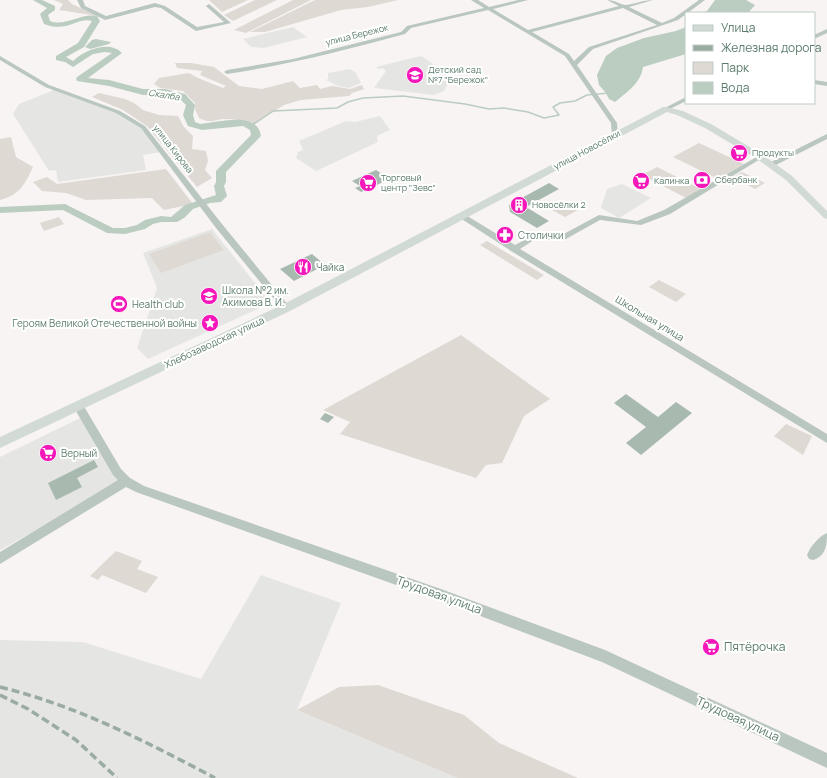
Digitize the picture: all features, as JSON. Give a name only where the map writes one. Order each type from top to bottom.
[{"type":"main road","points":[[666,109],[684,115],[713,129],[771,164],[790,178],[827,216]]},
{"type":"main road","name":"улица Новосёлки","points":[[489,202],[666,109]]},
{"type":"main road","name":"Хлебозаводская улица","points":[[0,443],[286,308],[489,202]]},
{"type":"street","points":[[80,0],[83,7],[105,18],[155,5],[163,7],[196,30],[228,22],[209,6]]},
{"type":"street","points":[[474,0],[529,31],[567,55],[614,123],[615,136]]},
{"type":"street","name":"улица Бережок","points":[[227,72],[263,67],[403,34],[409,27],[525,0]]},
{"type":"street","points":[[610,0],[662,25]]},
{"type":"street","points":[[529,31],[650,0]]},
{"type":"street","points":[[686,12],[702,0]]},
{"type":"street","points":[[574,65],[591,48],[662,25],[676,19],[685,12]]},
{"type":"street","points":[[815,37],[827,31]]},
{"type":"street","name":"улица Кирова","points":[[0,58],[47,86],[118,112],[142,127],[286,308]]},
{"type":"street","points":[[815,82],[827,84]]},
{"type":"street","name":"улица Новосёлки","points":[[666,109],[685,100]]},
{"type":"street","points":[[614,123],[629,128]]},
{"type":"street","points":[[771,164],[827,136]]},
{"type":"street","points":[[514,249],[532,238],[561,238],[578,230],[599,216],[638,223],[667,212],[760,157]]},
{"type":"street","name":"Школьная улица","points":[[461,216],[827,439]]},
{"type":"street","name":"Трудовая улица","points":[[78,406],[120,477],[148,492],[441,595],[605,657],[827,761]]},
{"type":"street","points":[[0,559],[126,481]]},
{"type":"street","points":[[813,555],[827,538]]},
{"type":"shaded area","points":[[293,27],[307,37],[264,48],[251,47],[243,39]]},
{"type":"shaded area","name":"Детский сад №7 \"Бережок\"","points":[[421,56],[451,78],[444,91],[434,95],[374,88],[386,71],[383,68],[379,69],[376,67]]},
{"type":"shaded area","points":[[350,69],[356,73],[361,83],[349,88],[338,86],[326,80],[328,79],[328,73]]},
{"type":"shaded area","points":[[54,90],[116,112],[141,127],[162,152],[143,155],[146,170],[58,182],[56,170],[49,171],[13,114],[19,104]]},
{"type":"shaded area","points":[[380,116],[390,130],[377,136],[378,142],[316,171],[296,158],[298,152],[303,150],[299,141],[346,121],[355,122]]},
{"type":"shaded area","points":[[622,184],[651,198],[619,218],[601,208],[607,189]]},
{"type":"shaded area","name":"Школа №2 им. Акимова В. И.","points":[[212,229],[271,303],[148,359],[137,348],[157,288],[143,253]]},
{"type":"shaded area","points":[[82,417],[121,483],[0,550],[0,457]]},
{"type":"shaded area","points":[[261,575],[341,603],[297,710],[457,778],[0,778],[0,640],[83,642],[201,679]]},
{"type":"green space","points":[[54,0],[68,0],[72,4],[98,16],[59,10],[63,4]]},
{"type":"green space","points":[[209,0],[248,0],[222,12]]},
{"type":"green space","points":[[255,0],[277,0],[233,21],[224,15]]},
{"type":"green space","points":[[293,0],[311,0],[246,33],[234,30]]},
{"type":"green space","points":[[315,0],[398,0],[368,7],[341,10],[265,32],[250,32]]},
{"type":"green space","points":[[175,63],[191,63],[214,67],[239,86],[262,89],[293,81],[300,88],[317,85],[320,89],[332,86],[350,89],[362,85],[364,89],[352,93],[349,96],[301,100],[284,105],[256,123],[228,119],[209,121],[199,118],[195,109],[195,103],[183,91],[160,88],[154,84],[159,78],[189,73],[223,88],[226,86],[200,75],[202,71],[177,68]]},
{"type":"green space","points":[[99,93],[125,99],[134,103],[143,110],[159,115],[178,116],[184,127],[193,136],[192,149],[206,151],[208,161],[205,170],[212,178],[197,187],[147,126],[123,110],[92,97]]},
{"type":"green space","points":[[11,137],[16,157],[33,167],[24,184],[17,192],[0,200],[0,139]]},
{"type":"green space","points":[[699,143],[744,164],[718,179],[673,157]]},
{"type":"green space","points":[[657,167],[701,189],[686,198],[642,175]]},
{"type":"green space","points":[[166,169],[193,204],[164,210],[152,198],[86,200],[66,193],[42,191],[33,182],[47,177],[57,184]]},
{"type":"green space","points":[[742,172],[765,183],[755,189],[733,177]]},
{"type":"green space","points":[[565,203],[578,210],[565,217],[552,210]]},
{"type":"green space","points":[[59,217],[64,224],[44,231],[40,223]]},
{"type":"green space","points":[[210,232],[224,250],[161,273],[149,254]]},
{"type":"green space","points":[[487,241],[544,275],[537,280],[480,245]]},
{"type":"green space","points":[[659,280],[686,294],[676,302],[649,287]]},
{"type":"green space","points":[[461,335],[550,399],[524,416],[502,463],[486,465],[476,478],[340,434],[350,422],[323,410]]},
{"type":"green space","points":[[786,424],[812,436],[803,455],[774,436]]},
{"type":"green space","points":[[116,551],[142,561],[137,569],[158,577],[146,593],[102,575],[98,580],[90,576]]},
{"type":"green space","points":[[378,685],[464,715],[499,743],[578,778],[457,778],[297,710],[339,687]]},
{"type":"water","points":[[715,0],[746,0],[755,5],[749,12],[704,12],[707,11]]},
{"type":"water","points":[[685,27],[685,54],[643,67],[642,73],[629,91],[615,102],[609,99],[599,85],[597,75],[606,56],[617,48],[644,38],[676,31]]},
{"type":"water","points":[[96,39],[111,42],[109,44],[90,49],[85,47],[92,40]]},
{"type":"building","name":"Торговый центр \"Зевс\"","points":[[376,170],[390,179],[361,192],[355,188],[360,186],[352,181]]},
{"type":"building","name":"Новосёлки 2","points":[[549,183],[559,189],[526,207],[549,221],[537,228],[510,212],[509,205]]},
{"type":"building","name":"Чайка","points":[[312,254],[325,265],[294,281],[280,269]]},
{"type":"building","points":[[626,394],[658,417],[676,402],[692,413],[641,455],[626,443],[646,427],[614,403]]},
{"type":"building","points":[[325,413],[334,417],[328,423],[320,419]]},
{"type":"building","points":[[94,460],[98,467],[77,478],[82,487],[56,500],[48,483]]},
{"type":"waterway","name":"Скалба","points":[[0,210],[65,207],[111,231],[125,231],[141,227],[149,222],[161,219],[173,220],[180,216],[189,207],[209,200],[217,200],[222,196],[219,186],[221,182],[221,171],[256,136],[255,129],[251,125],[243,123],[202,127],[191,124],[188,115],[191,105],[182,96],[165,92],[143,92],[109,83],[80,79],[118,53],[110,50],[90,52],[73,65],[68,60],[59,58],[81,45],[96,21],[94,18],[88,18],[65,25],[53,25],[47,22],[44,14],[52,8],[37,0]]},
{"type":"waterway","points":[[254,124],[273,111],[337,108],[348,102],[363,98],[403,96],[465,104],[489,109],[504,108],[528,112],[544,118],[559,115],[553,107],[560,103],[575,101],[587,95],[609,93]]},
{"type":"waterway","name":"Скалба","points":[[252,127],[254,123]]},
{"type":"railway","points":[[0,687],[83,714],[137,738],[215,778]]},
{"type":"railway","points":[[0,695],[28,709],[76,740],[117,778]]},
{"type":"place","name":"Детский сад №7 \"Бережок\"","points":[[415,75]]},
{"type":"place","name":"Продукты","points":[[739,153]]},
{"type":"place","name":"Сбербанк","points":[[702,180]]},
{"type":"place","name":"Калинка","points":[[641,181]]},
{"type":"place","name":"Торговый центр \"Зевс\"","points":[[368,183]]},
{"type":"place","name":"Новосёлки 2","points":[[519,205]]},
{"type":"place","name":"Столички","points":[[505,235]]},
{"type":"place","name":"Чайка","points":[[303,267]]},
{"type":"place","name":"Школа №2 им. Акимова В. И.","points":[[209,296]]},
{"type":"place","name":"Health club","points":[[119,304]]},
{"type":"place","name":"Героям Великой Отечественной войны","points":[[210,323]]},
{"type":"place","name":"Верный","points":[[48,453]]},
{"type":"place","name":"Пятёрочка","points":[[711,647]]}]
